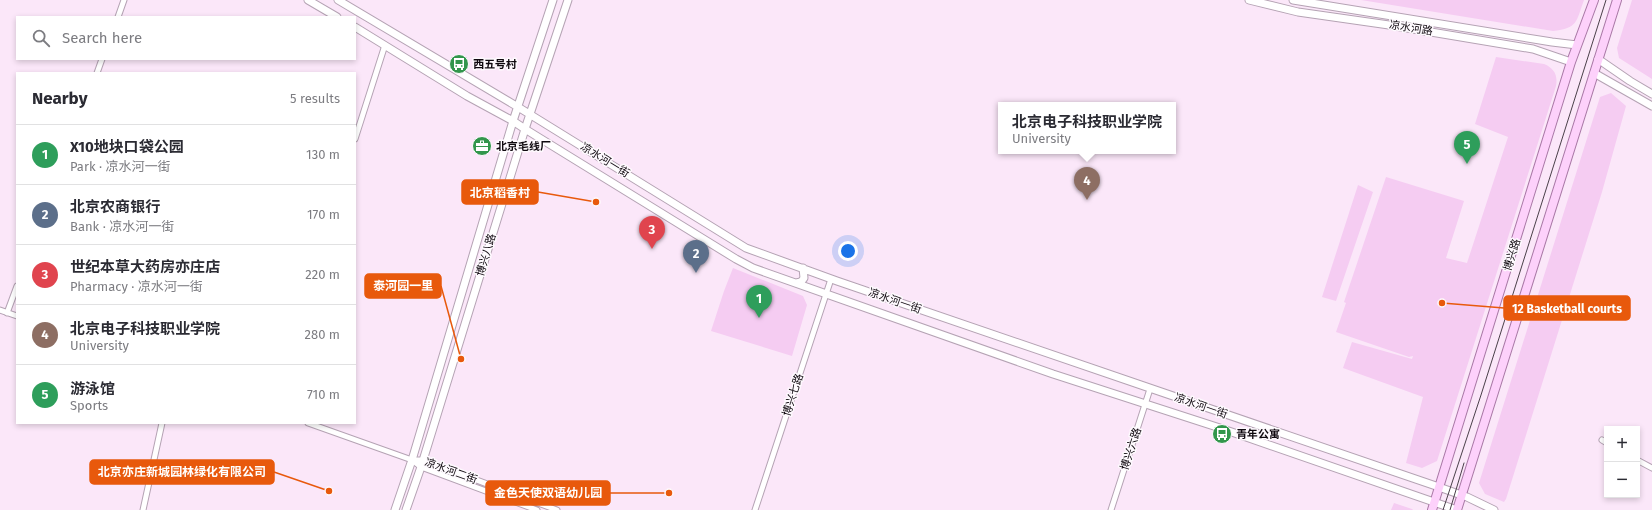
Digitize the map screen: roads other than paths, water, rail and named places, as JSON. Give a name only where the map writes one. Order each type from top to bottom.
[{"type":"main road","points":[[308,0],[335,16]]},
{"type":"main road","name":"凉水河一街","points":[[338,0],[530,114],[746,248],[831,279],[1461,495],[1494,510]]},
{"type":"main road","name":"博兴八路","points":[[395,510],[412,460],[513,121],[553,0]]},
{"type":"main road","name":"博兴八路","points":[[406,510],[421,467],[525,129],[568,0]]},
{"type":"main road","name":"凉水河路","points":[[1249,0],[1298,12],[1533,49],[1571,62]]},
{"type":"main road","name":"凉水河路","points":[[1293,0],[1577,45]]},
{"type":"main road","name":"博兴路","points":[[1433,506],[1440,488],[1571,62],[1594,0]]},
{"type":"main road","name":"博兴路","points":[[1457,510],[1617,0]]},
{"type":"main road","name":"凉水河一街","points":[[356,28],[467,96],[513,121],[736,259],[753,268],[1053,374],[1146,404],[1433,506],[1457,510]]},
{"type":"main road","points":[[1549,54],[1552,42]]},
{"type":"main road","points":[[1598,59],[1652,94]]},
{"type":"main road","points":[[1594,72],[1652,106]]},
{"type":"main road","points":[[1621,87],[1623,83],[1630,81]]},
{"type":"main road","points":[[796,283],[801,282],[804,278],[803,268]]},
{"type":"street","points":[[118,16],[124,0]]},
{"type":"street","points":[[356,136],[385,45]]},
{"type":"street","points":[[97,72],[102,60]]},
{"type":"street","name":"博兴七路","points":[[755,510],[831,279]]},
{"type":"street","points":[[7,313],[16,289]]},
{"type":"street","points":[[0,310],[16,316]]},
{"type":"street","name":"博兴六路","points":[[1111,510],[1150,389]]},
{"type":"street","points":[[143,510],[162,424]]},
{"type":"street","name":"凉水河二街","points":[[311,424],[412,460],[421,467],[537,510]]},
{"type":"street","name":"凉水河二街","points":[[412,460],[423,460],[557,510]]},
{"type":"street","points":[[1640,462],[1652,468]]},
{"type":"tram line","points":[[1443,510],[1606,0]]},
{"type":"tram line","points":[[1450,510],[1464,463]]},
{"type":"place","name":"西五号村","points":[[459,64]]},
{"type":"place","name":"北京毛线厂","points":[[482,146]]},
{"type":"place","name":"游泳馆","points":[[1467,164]]},
{"type":"place","name":"北京电子科技职业学院","points":[[1087,200]]},
{"type":"place","name":"北京稻香村","points":[[596,202]]},
{"type":"place","name":"世纪本草大药房亦庄店","points":[[652,249]]},
{"type":"place","name":"北京农商银行","points":[[696,273]]},
{"type":"place","name":"12 Basketball courts","points":[[1442,303]]},
{"type":"place","name":"X10地块口袋公园","points":[[759,318]]},
{"type":"place","name":"泰河园一里","points":[[461,359]]},
{"type":"place","name":"青年公寓","points":[[1222,434]]},
{"type":"place","name":"北京亦庄新城园林绿化有限公司","points":[[329,491]]},
{"type":"place","name":"金色天使双语幼儿园","points":[[669,493]]}]
